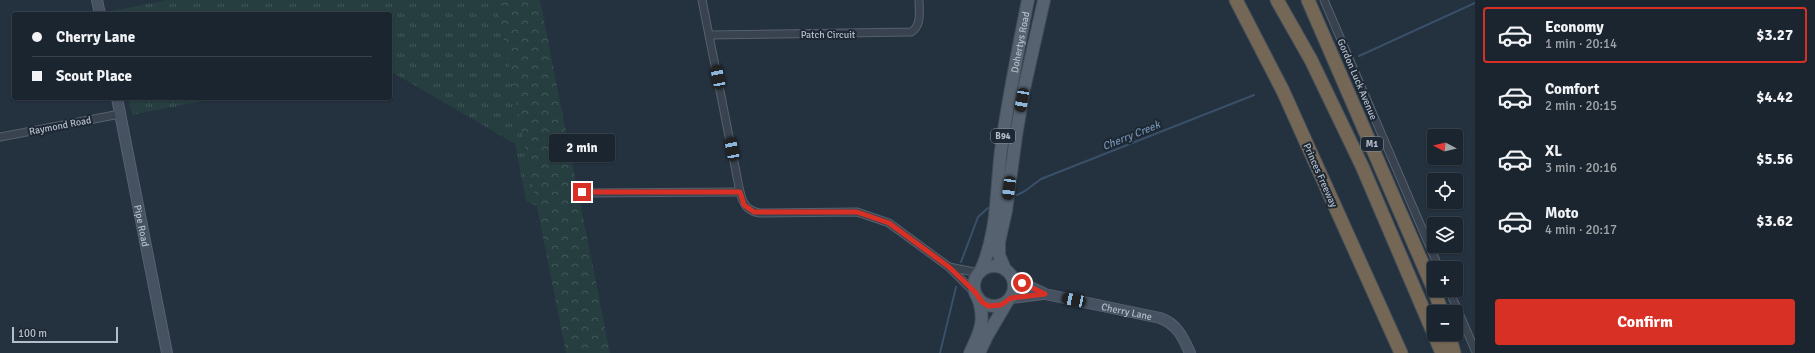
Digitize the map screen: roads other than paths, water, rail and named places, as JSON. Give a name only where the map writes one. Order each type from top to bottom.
[{"type":"highway","points":[[1228,0],[1283,91]]},
{"type":"highway","name":"Princes Freeway","points":[[1236,0],[1283,91],[1401,353]]},
{"type":"highway","name":"M1","points":[[1277,0],[1311,60],[1362,166],[1442,353]]},
{"type":"highway","points":[[1287,0],[1307,39],[1362,166]]},
{"type":"highway","name":"M1","points":[[1308,0],[1427,274]]},
{"type":"highway","points":[[1451,341],[1454,353]]},
{"type":"main road","name":"Dohertys Road","points":[[979,273],[988,251],[994,228],[1001,152],[1008,105],[1028,0]]},
{"type":"main road","name":"Dohertys Road","points":[[1007,271],[999,255],[999,242],[1006,211],[1024,89],[1044,0]]},
{"type":"main road","points":[[979,273],[989,267],[994,266],[1007,271]]},
{"type":"main road","name":"B94","points":[[979,353],[990,331],[1009,300],[1014,285],[1007,271]]},
{"type":"main road","name":"B94","points":[[970,353],[980,330],[982,319],[982,310],[976,295],[975,281],[979,273]]},
{"type":"main road","points":[[976,295],[982,302],[994,307],[1009,300]]},
{"type":"street","points":[[97,0],[100,12]]},
{"type":"street","points":[[702,0],[740,192],[744,205],[754,212],[857,212],[889,223],[949,267],[976,295]]},
{"type":"street","name":"Patch Circuit","points":[[709,35],[912,32],[916,30],[919,25],[919,0]]},
{"type":"street","name":"Gordon Luck Avenue","points":[[1324,0],[1436,261]]},
{"type":"street","name":"Pipe Road","points":[[117,100],[167,353]]},
{"type":"street","name":"Raymond Road","points":[[0,137],[120,114]]},
{"type":"street","points":[[582,192],[740,192]]},
{"type":"street","points":[[949,267],[979,273]]},
{"type":"street","name":"Cherry Lane","points":[[1007,271],[1024,284],[1045,294],[1169,321],[1180,332],[1190,353]]},
{"type":"street","name":"Cherry Lane","points":[[1009,300],[1045,294]]},
{"type":"street","points":[[1452,297],[1475,350]]},
{"type":"waterway","name":"Cherry Creek","points":[[1359,56],[1475,3]]},
{"type":"waterway","name":"Cherry Creek","points":[[1017,195],[1041,179],[1254,95]]},
{"type":"waterway","name":"Cherry Creek","points":[[961,262],[978,217],[988,208]]},
{"type":"waterway","name":"Cherry Creek","points":[[940,353],[956,287]]}]
